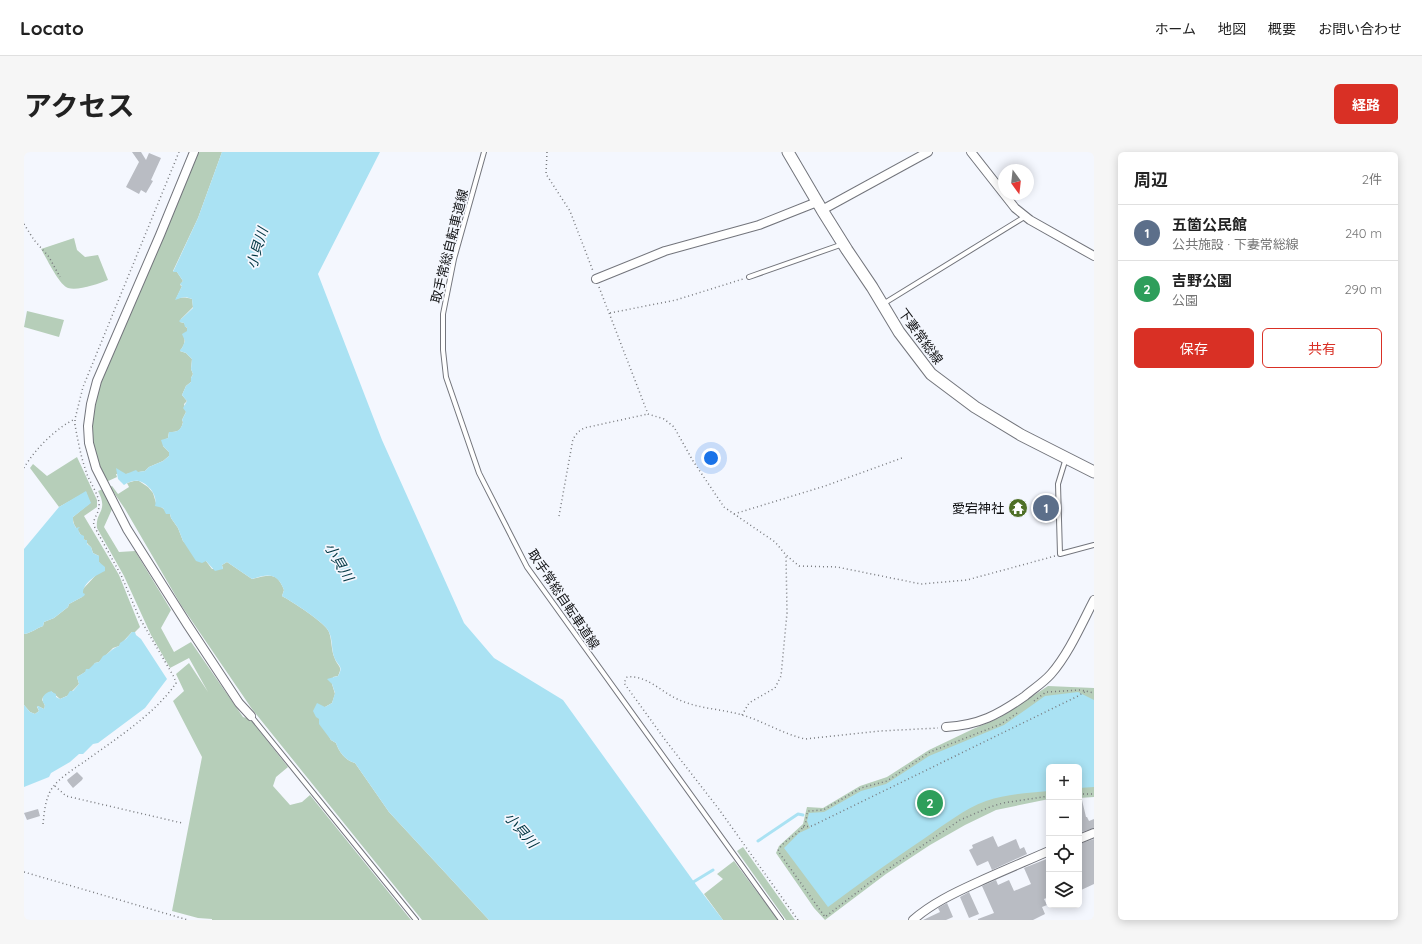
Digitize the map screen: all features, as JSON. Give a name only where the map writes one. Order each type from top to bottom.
[{"type":"main road","name":"下妻常総線","points":[[788,152],[843,244],[899,332],[931,374],[975,407],[1021,435],[1094,472]]},
{"type":"street","points":[[194,152],[97,381],[91,404],[88,426],[89,443],[96,468],[127,529],[191,631],[239,703],[252,716]]},
{"type":"street","points":[[596,279],[665,251],[759,225],[820,206],[928,152]]},
{"type":"street","points":[[970,152],[1015,208],[1094,256]]},
{"type":"street","points":[[946,727],[961,726],[987,719],[1003,711],[1037,687],[1050,674],[1065,654],[1094,600]]},
{"type":"street","points":[[1082,838],[1094,833]]},
{"type":"street","points":[[912,920],[934,904],[1046,852]]},
{"type":"lane","name":"取手常総自転車道線","points":[[484,152],[454,259],[443,314],[443,350],[446,377],[479,473],[527,567],[781,920]]},
{"type":"lane","points":[[882,304],[1026,216]]},
{"type":"lane","points":[[749,277],[843,244]]},
{"type":"lane","points":[[1066,457],[1058,484],[1060,554],[1094,545]]},
{"type":"lane","points":[[252,716],[416,920]]},
{"type":"path","points":[[42,824],[49,793],[54,786],[62,778],[153,709],[176,683],[174,677],[138,617],[121,575],[94,526],[93,522],[99,511],[99,501],[83,462],[75,419],[83,387],[180,152]]},
{"type":"path","points":[[547,152],[546,174],[570,211],[648,414]]},
{"type":"path","points":[[24,224],[34,240],[49,257],[60,278]]},
{"type":"path","points":[[609,313],[676,300],[749,277]]},
{"type":"path","points":[[559,516],[573,439],[578,432],[584,428],[648,414],[664,419],[674,427],[693,460],[724,507],[775,542],[786,555],[799,566],[837,567],[921,584],[967,580],[1060,554]]},
{"type":"path","points":[[24,468],[38,449],[58,430],[68,422],[75,419]]},
{"type":"path","points":[[734,514],[825,486],[902,458]]},
{"type":"path","points":[[742,715],[749,703],[775,688],[781,676],[786,613],[786,555]]},
{"type":"path","points":[[798,920],[718,808],[666,742],[624,683],[627,677],[635,676],[644,679],[681,701],[742,715],[795,736],[805,738],[946,727]]},
{"type":"path","points":[[1033,701],[1046,692],[1081,690],[1094,693]]},
{"type":"path","points":[[803,827],[812,826],[1071,700],[1086,691]]},
{"type":"path","points":[[1021,710],[1001,724],[930,752],[887,781],[861,788],[823,810],[808,811],[806,822],[803,827],[778,851],[825,917],[882,873],[960,820],[1003,803],[1046,796]]},
{"type":"path","points":[[54,786],[66,796],[182,823]]},
{"type":"path","points":[[1082,794],[1094,794]]},
{"type":"path","points":[[24,872],[188,920]]},
{"type":"green space","points":[[196,152],[222,152],[198,218],[173,271],[177,272],[183,281],[180,285],[182,286],[176,299],[192,299],[193,307],[181,319],[180,322],[184,323],[188,330],[184,337],[184,344],[180,351],[186,353],[192,359],[191,369],[193,374],[191,382],[186,386],[182,395],[187,401],[184,404],[186,412],[180,429],[169,432],[168,438],[164,440],[163,446],[169,452],[169,456],[163,461],[149,467],[145,471],[116,474],[117,477],[106,482],[96,457],[92,430],[93,409],[99,387]]},
{"type":"green space","points":[[74,238],[77,250],[85,257],[98,255],[108,280],[77,289],[64,286],[41,249]]},
{"type":"green space","points":[[27,311],[64,320],[59,337],[24,327]]},
{"type":"green space","points":[[77,457],[97,500],[97,507],[84,516],[119,575],[140,627],[135,632],[132,632],[119,646],[113,648],[99,662],[95,663],[92,668],[77,677],[79,684],[69,695],[60,699],[52,692],[43,697],[42,700],[45,705],[44,709],[38,706],[39,711],[35,714],[30,712],[24,705],[24,634],[43,626],[44,622],[54,618],[68,607],[69,604],[82,597],[83,589],[96,575],[101,565],[99,562],[99,556],[93,553],[91,547],[79,532],[73,521],[73,517],[90,503],[86,492],[59,507],[30,468],[33,464],[47,476]]},
{"type":"green space","points":[[139,481],[148,487],[153,493],[156,503],[170,514],[183,541],[206,561],[212,569],[223,569],[222,565],[227,562],[252,579],[268,576],[275,577],[284,590],[282,596],[308,612],[322,623],[329,632],[334,656],[340,670],[338,676],[333,677],[332,684],[335,694],[332,703],[325,707],[319,719],[331,740],[336,743],[345,758],[355,763],[389,812],[489,920],[422,920],[252,709],[181,605],[125,509],[110,487],[112,486],[118,494],[129,487],[127,483]]},
{"type":"green space","points":[[103,489],[113,507],[104,527],[119,552],[135,551],[171,610],[161,628],[174,652],[191,642],[243,717],[250,719],[288,767],[276,777],[273,786],[290,805],[302,802],[310,795],[411,920],[212,920],[172,911],[202,757],[173,701],[184,691],[176,674],[189,663],[208,692],[189,658],[170,668],[151,635],[124,576],[97,528],[97,522],[102,507],[101,498],[98,491]]},
{"type":"green space","points":[[1048,686],[1094,688],[1094,797],[1082,798],[1082,764],[1046,764],[1046,800],[996,810],[965,825],[930,845],[886,874],[825,920],[814,908],[776,853],[779,846],[803,824],[807,807],[823,808],[860,786],[887,777],[929,750],[999,718]]},
{"type":"green space","points":[[743,847],[795,920],[786,920],[737,851]]},
{"type":"green space","points":[[734,861],[778,920],[723,920],[704,894],[723,879],[717,874]]},
{"type":"water","name":"小貝川","points":[[222,152],[380,152],[318,274],[382,440],[464,623],[494,658],[563,700],[723,920],[489,920],[389,812],[355,763],[348,760],[343,755],[336,743],[331,740],[319,724],[319,719],[313,711],[317,703],[325,707],[332,703],[335,693],[332,684],[327,679],[338,676],[340,670],[340,666],[334,656],[329,632],[322,623],[308,612],[282,596],[284,590],[275,577],[263,576],[252,579],[227,562],[222,565],[223,569],[215,571],[206,561],[202,563],[196,561],[183,541],[170,514],[166,514],[163,508],[155,506],[156,502],[152,491],[139,481],[124,485],[118,479],[116,468],[126,474],[136,470],[138,472],[145,471],[149,467],[163,461],[169,456],[169,452],[163,446],[161,440],[168,438],[169,432],[178,430],[183,422],[182,420],[186,412],[183,408],[187,401],[182,395],[186,386],[191,382],[193,374],[191,369],[192,359],[186,353],[180,351],[185,341],[182,334],[187,331],[187,327],[185,327],[184,323],[179,321],[193,308],[192,299],[184,297],[175,300],[182,286],[180,284],[183,281],[177,272],[173,272],[198,218]]},
{"type":"water","points":[[86,491],[91,503],[73,517],[73,522],[76,528],[80,527],[78,529],[80,534],[84,536],[84,540],[87,540],[87,544],[91,547],[93,553],[99,556],[99,562],[105,567],[105,571],[94,577],[85,586],[83,593],[85,594],[84,596],[69,604],[68,607],[54,618],[44,622],[43,626],[24,634],[24,549],[59,507]]},
{"type":"water","points":[[132,632],[135,632],[141,639],[167,679],[145,708],[98,743],[93,744],[83,754],[79,754],[70,762],[51,773],[49,777],[24,787],[24,705],[30,712],[35,714],[39,711],[37,706],[44,709],[45,705],[43,703],[43,698],[47,693],[52,691],[56,694],[56,697],[60,699],[67,696],[70,691],[73,691],[79,684],[77,677],[85,672],[86,669],[89,669],[95,663],[99,662],[103,656],[119,646],[120,643]]},
{"type":"water","points":[[1078,692],[1094,700],[1094,787],[1082,788],[1082,764],[1046,764],[1046,791],[1001,797],[986,801],[970,808],[864,880],[828,907],[784,848],[799,833],[810,828],[807,821],[809,813],[824,812],[861,791],[886,784],[929,756],[1004,725],[1045,696]]},
{"type":"building","points":[[132,152],[141,152],[146,160],[149,153],[161,158],[151,180],[153,181],[146,193],[141,190],[139,194],[126,187],[139,162]]},
{"type":"building","points":[[1053,496],[1055,520],[1040,521],[1037,497]]},
{"type":"building","points":[[77,772],[83,778],[73,788],[67,780]]},
{"type":"building","points":[[1082,800],[1086,817],[1089,821],[1094,819],[1094,828],[1082,832]]},
{"type":"building","points":[[38,809],[40,816],[27,820],[24,813]]},
{"type":"building","points":[[993,836],[998,847],[1016,839],[1020,849],[1024,847],[1027,854],[992,870],[988,861],[977,866],[969,850],[973,848],[972,845]]},
{"type":"building","points":[[1094,839],[1094,884],[1082,890],[1082,872],[1082,843]]},
{"type":"building","points":[[1046,859],[1046,898],[1044,899],[1046,905],[1042,907],[1045,914],[1033,920],[978,920],[994,913],[982,886],[996,880],[998,885],[1009,880],[1014,891],[1031,884],[1024,868]]},
{"type":"building","points":[[969,892],[979,914],[969,918],[960,897]]},
{"type":"building","points":[[947,903],[953,917],[946,920],[923,920],[940,912],[938,908]]},
{"type":"waterway","points":[[758,841],[798,814],[803,815]]},
{"type":"waterway","points":[[690,884],[713,870]]},
{"type":"place","name":"愛宕神社","points":[[1018,508]]},
{"type":"place","name":"五箇公民館","points":[[1046,508]]},
{"type":"place","name":"吉野公園","points":[[930,803]]}]
